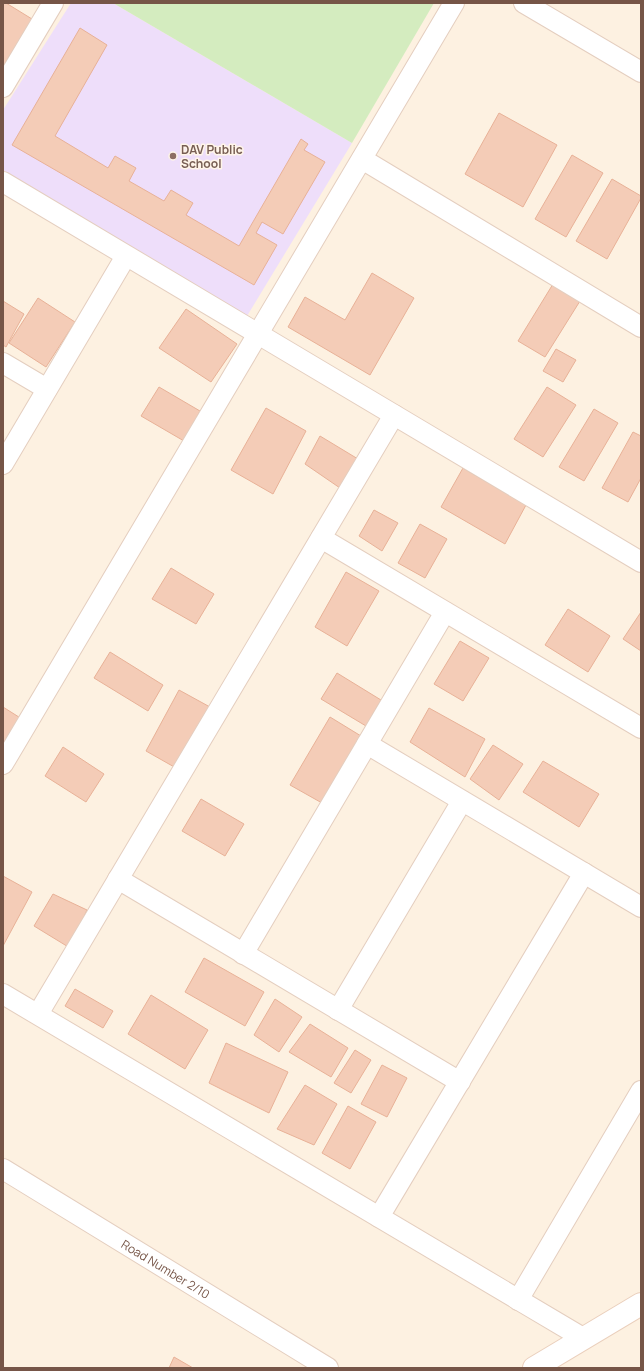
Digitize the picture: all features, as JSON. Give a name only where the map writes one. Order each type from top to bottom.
[{"type":"street","points":[[3,87],[53,3]]},
{"type":"street","points":[[3,764],[454,3]]},
{"type":"street","points":[[524,3],[641,72]]},
{"type":"street","points":[[362,159],[641,327]]},
{"type":"street","points":[[3,182],[641,562]]},
{"type":"street","points":[[3,464],[126,256]]},
{"type":"street","points":[[3,363],[48,389]]},
{"type":"street","points":[[38,1014],[394,415]]},
{"type":"street","points":[[321,538],[641,728]]},
{"type":"street","points":[[242,954],[445,612]]},
{"type":"street","points":[[367,744],[641,907]]},
{"type":"street","points":[[338,1010],[462,801]]},
{"type":"street","points":[[379,1218],[584,873]]},
{"type":"street","points":[[118,879],[242,954],[460,1082]]},
{"type":"street","points":[[3,994],[583,1338]]},
{"type":"street","points":[[518,1300],[641,1091]]},
{"type":"street","name":"Road Number 2/10","points":[[3,1169],[328,1368]]},
{"type":"street","points":[[534,1368],[641,1304]]},
{"type":"shaded area","name":"DAV Public School","points":[[71,3],[113,3],[352,143],[247,316],[3,170],[3,110]]},
{"type":"green space","points":[[113,3],[434,3],[352,143]]},
{"type":"building","points":[[3,3],[6,3],[32,19],[3,67]]},
{"type":"building","points":[[80,28],[107,45],[55,136],[108,168],[115,156],[136,168],[129,181],[164,201],[171,190],[193,203],[186,215],[239,246],[301,139],[308,144],[304,150],[325,162],[283,234],[262,222],[256,233],[277,245],[254,285],[12,145]]},
{"type":"building","points":[[499,113],[557,145],[523,207],[465,174]]},
{"type":"building","points":[[572,155],[603,173],[566,237],[535,219]]},
{"type":"building","points":[[612,179],[641,196],[641,198],[607,259],[576,241]]},
{"type":"building","points":[[372,273],[414,298],[370,375],[288,327],[305,297],[345,320]]},
{"type":"building","points":[[553,284],[580,301],[545,357],[518,341]]},
{"type":"building","points":[[38,298],[75,322],[46,367],[9,343]]},
{"type":"building","points":[[3,301],[24,314],[6,347],[3,345]]},
{"type":"building","points":[[186,309],[237,344],[211,382],[159,348]]},
{"type":"building","points":[[556,349],[576,360],[563,382],[543,371]]},
{"type":"building","points":[[159,387],[200,411],[184,441],[141,416]]},
{"type":"building","points":[[547,387],[576,405],[543,457],[514,439]]},
{"type":"building","points":[[266,408],[306,431],[273,494],[231,470]]},
{"type":"building","points":[[594,409],[618,423],[584,481],[559,467]]},
{"type":"building","points":[[633,432],[641,436],[641,478],[628,502],[602,488]]},
{"type":"building","points":[[320,436],[358,459],[340,488],[305,464]]},
{"type":"building","points":[[463,468],[526,505],[505,544],[441,507]]},
{"type":"building","points":[[374,510],[398,523],[382,551],[359,536]]},
{"type":"building","points":[[420,524],[447,539],[425,578],[398,563]]},
{"type":"building","points":[[171,568],[214,594],[196,624],[152,599]]},
{"type":"building","points":[[346,572],[379,591],[347,646],[315,627]]},
{"type":"building","points":[[568,609],[610,636],[588,672],[545,645]]},
{"type":"building","points":[[641,612],[641,651],[623,639]]},
{"type":"building","points":[[460,641],[489,658],[463,701],[434,684]]},
{"type":"building","points":[[110,652],[163,685],[148,711],[94,678]]},
{"type":"building","points":[[337,673],[381,700],[366,726],[321,699]]},
{"type":"building","points":[[179,690],[210,707],[176,768],[146,751]]},
{"type":"building","points":[[3,707],[22,719],[3,750]]},
{"type":"building","points":[[429,708],[485,739],[465,777],[410,742]]},
{"type":"building","points":[[330,717],[361,736],[322,803],[290,785]]},
{"type":"building","points":[[493,745],[523,764],[499,800],[470,779]]},
{"type":"building","points":[[63,747],[104,774],[86,802],[45,776]]},
{"type":"building","points":[[543,761],[599,794],[579,827],[523,792]]},
{"type":"building","points":[[201,799],[244,824],[225,856],[182,831]]},
{"type":"building","points":[[3,876],[32,892],[3,946]]},
{"type":"building","points":[[53,894],[87,910],[70,948],[34,926]]},
{"type":"building","points":[[204,958],[264,992],[245,1026],[185,992]]},
{"type":"building","points":[[75,989],[113,1011],[103,1028],[65,1006]]},
{"type":"building","points":[[151,995],[208,1030],[185,1069],[128,1034]]},
{"type":"building","points":[[275,999],[302,1017],[279,1052],[254,1035]]},
{"type":"building","points":[[310,1024],[348,1048],[331,1077],[289,1052]]},
{"type":"building","points":[[226,1043],[288,1072],[269,1113],[209,1083]]},
{"type":"building","points":[[355,1050],[371,1060],[351,1093],[334,1083]]},
{"type":"building","points":[[382,1065],[407,1078],[387,1117],[361,1104]]},
{"type":"building","points":[[305,1085],[337,1104],[314,1145],[277,1129]]},
{"type":"building","points":[[348,1106],[376,1122],[350,1169],[322,1153]]},
{"type":"building","points":[[174,1357],[193,1368],[169,1368]]},
{"type":"place","name":"DAV Public School","points":[[173,156]]}]
